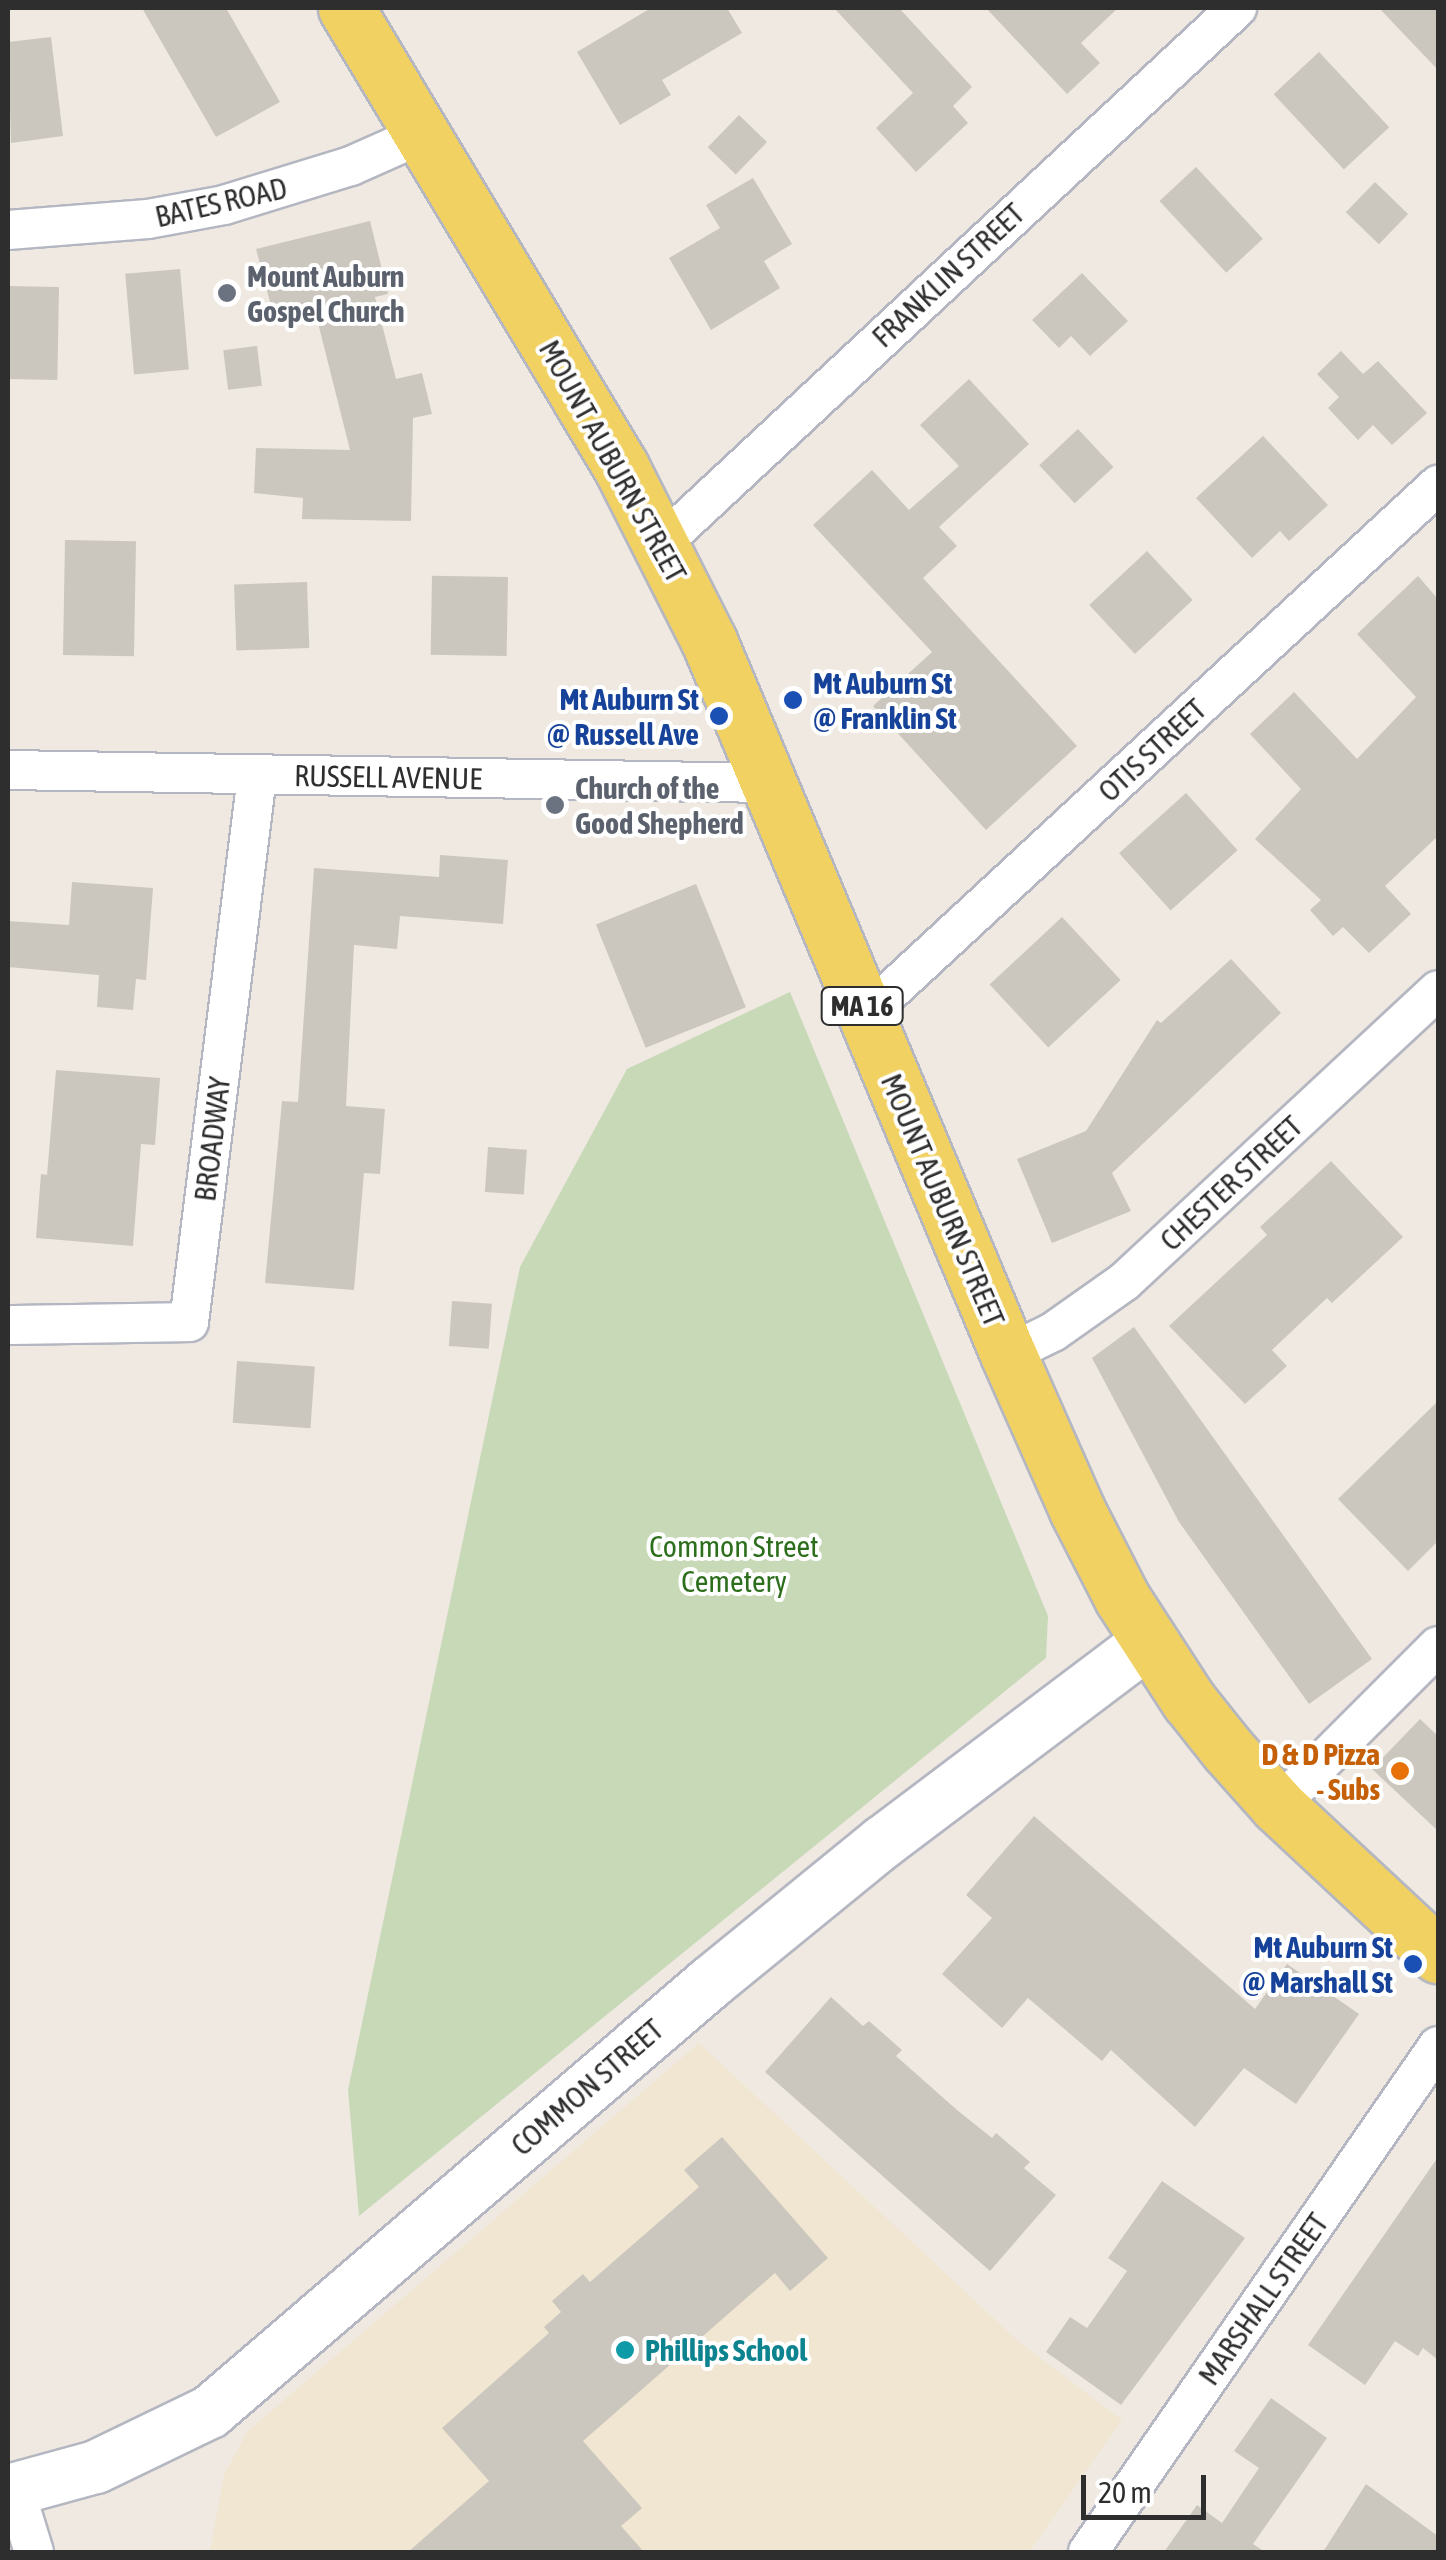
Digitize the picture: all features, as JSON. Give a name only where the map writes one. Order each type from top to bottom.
[{"type":"main road","name":"MOUNT AUBURN STREET","points":[[346,8],[425,133],[604,436],[709,641],[1008,1354],[1077,1510],[1148,1642],[1218,1738],[1278,1806],[1438,1956]]},
{"type":"main road","name":"COMMON STREET","points":[[11,2491],[96,2467],[210,2412],[710,1983],[882,1842],[1148,1642]]},
{"type":"street","name":"FRANKLIN STREET","points":[[660,544],[1236,8]]},
{"type":"street","name":"BATES ROAD","points":[[8,230],[132,221],[224,205],[351,166],[425,133]]},
{"type":"street","name":"OTIS STREET","points":[[866,1015],[1438,485]]},
{"type":"street","name":"RUSSELL AVENUE","points":[[8,770],[768,782]]},
{"type":"street","name":"BROADWAY","points":[[8,1325],[189,1322],[257,776]]},
{"type":"street","name":"CHESTER STREET","points":[[1008,1354],[1083,1314],[1125,1281],[1438,990]]},
{"type":"street","points":[[1278,1806],[1438,1646]]},
{"type":"street","name":"MARSHALL STREET","points":[[1088,2552],[1438,2046]]},
{"type":"street","points":[[11,2491],[34,2552]]},
{"type":"shaded area","points":[[699,2043],[1019,2342],[1122,2420],[1029,2552],[210,2552],[224,2475],[247,2432]]},
{"type":"green space","name":"Common Street Cemetery","points":[[790,992],[1048,1616],[1046,1658],[359,2216],[348,2090],[520,1267],[627,1069]]},
{"type":"building","points":[[142,8],[226,8],[280,102],[216,137]]},
{"type":"building","points":[[651,8],[727,8],[742,33],[662,80],[671,95],[620,125],[577,52]]},
{"type":"building","points":[[834,8],[899,8],[972,87],[953,106],[968,123],[916,172],[876,128],[913,93]]},
{"type":"building","points":[[986,8],[1118,8],[1081,43],[1100,63],[1067,94]]},
{"type":"building","points":[[1379,8],[1438,8],[1438,70]]},
{"type":"building","points":[[51,37],[63,136],[11,143],[8,42]]},
{"type":"building","points":[[1319,52],[1389,127],[1344,170],[1274,94]]},
{"type":"building","points":[[739,115],[767,142],[736,174],[708,147]]},
{"type":"building","points":[[1196,167],[1263,239],[1226,273],[1159,201]]},
{"type":"building","points":[[753,178],[792,244],[764,261],[780,288],[711,330],[669,258],[720,228],[706,205]]},
{"type":"building","points":[[1375,182],[1408,214],[1379,244],[1346,212]]},
{"type":"building","points":[[370,221],[388,294],[375,297],[396,379],[422,373],[432,414],[413,418],[411,521],[302,519],[303,498],[254,493],[256,448],[350,450],[315,311],[275,321],[256,249]]},
{"type":"building","points":[[180,269],[189,370],[134,374],[125,274]]},
{"type":"building","points":[[1082,273],[1128,321],[1090,356],[1071,336],[1059,348],[1032,320]]},
{"type":"building","points":[[8,286],[59,287],[57,380],[8,379]]},
{"type":"building","points":[[257,346],[262,386],[228,390],[223,350]]},
{"type":"building","points":[[1341,351],[1363,374],[1378,361],[1427,413],[1392,445],[1373,425],[1358,440],[1328,408],[1339,397],[1317,374]]},
{"type":"building","points":[[969,379],[1029,444],[939,527],[957,546],[923,578],[1077,746],[986,830],[873,706],[932,652],[813,525],[872,470],[909,510],[959,466],[920,425]]},
{"type":"building","points":[[1078,429],[1113,467],[1075,503],[1039,465]]},
{"type":"building","points":[[1263,436],[1328,505],[1289,541],[1280,531],[1252,558],[1196,498]]},
{"type":"building","points":[[65,540],[136,541],[134,656],[63,655]]},
{"type":"building","points":[[1147,551],[1193,600],[1135,654],[1089,605]]},
{"type":"building","points":[[432,576],[508,577],[507,656],[431,655]]},
{"type":"building","points":[[1418,576],[1438,599],[1438,836],[1385,886],[1411,914],[1369,953],[1343,927],[1333,936],[1310,910],[1321,900],[1255,839],[1301,789],[1250,734],[1294,692],[1357,759],[1416,697],[1357,634]]},
{"type":"building","points":[[307,582],[309,648],[236,651],[234,585]]},
{"type":"building","points":[[1186,793],[1238,850],[1171,910],[1119,853]]},
{"type":"building","points":[[440,855],[508,860],[503,924],[400,916],[397,949],[354,945],[346,1106],[385,1109],[380,1174],[364,1173],[354,1290],[265,1283],[282,1101],[298,1102],[314,868],[439,877]]},
{"type":"building","points":[[72,882],[153,888],[146,980],[136,979],[133,1010],[97,1007],[99,975],[8,967],[8,921],[69,925]]},
{"type":"building","points":[[696,884],[746,1007],[646,1048],[596,924]]},
{"type":"building","points":[[1062,917],[1121,980],[1048,1047],[990,985]]},
{"type":"building","points":[[1231,959],[1281,1013],[1112,1173],[1131,1211],[1052,1243],[1017,1159],[1086,1131],[1157,1020],[1161,1023]]},
{"type":"building","points":[[56,1070],[160,1078],[155,1145],[141,1144],[133,1246],[36,1238],[41,1174],[47,1175]]},
{"type":"building","points":[[488,1147],[527,1150],[524,1195],[485,1192]]},
{"type":"building","points":[[1331,1161],[1403,1237],[1332,1303],[1327,1298],[1272,1350],[1287,1366],[1245,1404],[1169,1326],[1267,1235],[1260,1227]]},
{"type":"building","points":[[452,1301],[492,1304],[489,1349],[449,1346]]},
{"type":"building","points":[[1134,1327],[1372,1659],[1309,1704],[1179,1522],[1092,1358]]},
{"type":"building","points":[[237,1361],[315,1366],[310,1428],[233,1423]]},
{"type":"building","points":[[1438,1401],[1438,1541],[1408,1571],[1338,1499]]},
{"type":"building","points":[[1420,1719],[1438,1736],[1438,1831],[1372,1769]]},
{"type":"building","points":[[1034,1816],[1255,2009],[1287,1964],[1359,2014],[1296,2104],[1244,2068],[1195,2127],[1111,2050],[1102,2061],[1028,1998],[1002,2028],[942,1974],[992,1918],[966,1895]]},
{"type":"building","points":[[831,1997],[863,2026],[869,2021],[902,2050],[896,2056],[957,2110],[992,2138],[996,2133],[1030,2162],[1024,2168],[1056,2195],[990,2271],[765,2072]]},
{"type":"building","name":"Phillips School","points":[[722,2137],[828,2258],[790,2291],[775,2273],[583,2441],[642,2508],[621,2526],[644,2552],[408,2552],[489,2481],[442,2428],[549,2333],[544,2327],[561,2312],[552,2301],[583,2274],[590,2282],[699,2187],[684,2170]]},
{"type":"building","points":[[1438,2157],[1438,2360],[1423,2348],[1418,2356],[1395,2341],[1365,2385],[1308,2345]]},
{"type":"building","points":[[1162,2181],[1245,2238],[1121,2405],[1046,2352],[1070,2317],[1087,2328],[1127,2271],[1108,2258]]},
{"type":"building","points":[[1271,2398],[1327,2438],[1253,2544],[1265,2552],[1164,2552],[1197,2505],[1222,2523],[1259,2468],[1234,2451]]},
{"type":"building","points":[[1366,2484],[1438,2536],[1438,2552],[1323,2552]]},
{"type":"place","name":"Mount Auburn Gospel Church","points":[[227,293]]},
{"type":"place","name":"Mt Auburn St @ Franklin St","points":[[793,700]]},
{"type":"place","name":"Mt Auburn St @ Russell Ave","points":[[719,716]]},
{"type":"place","name":"Church of the Good Shepherd","points":[[555,805]]},
{"type":"place","name":"D & D Pizza - Subs","points":[[1400,1771]]},
{"type":"place","name":"Mt Auburn St @ Marshall St","points":[[1413,1964]]},
{"type":"place","name":"Phillips School","points":[[625,2350]]}]
